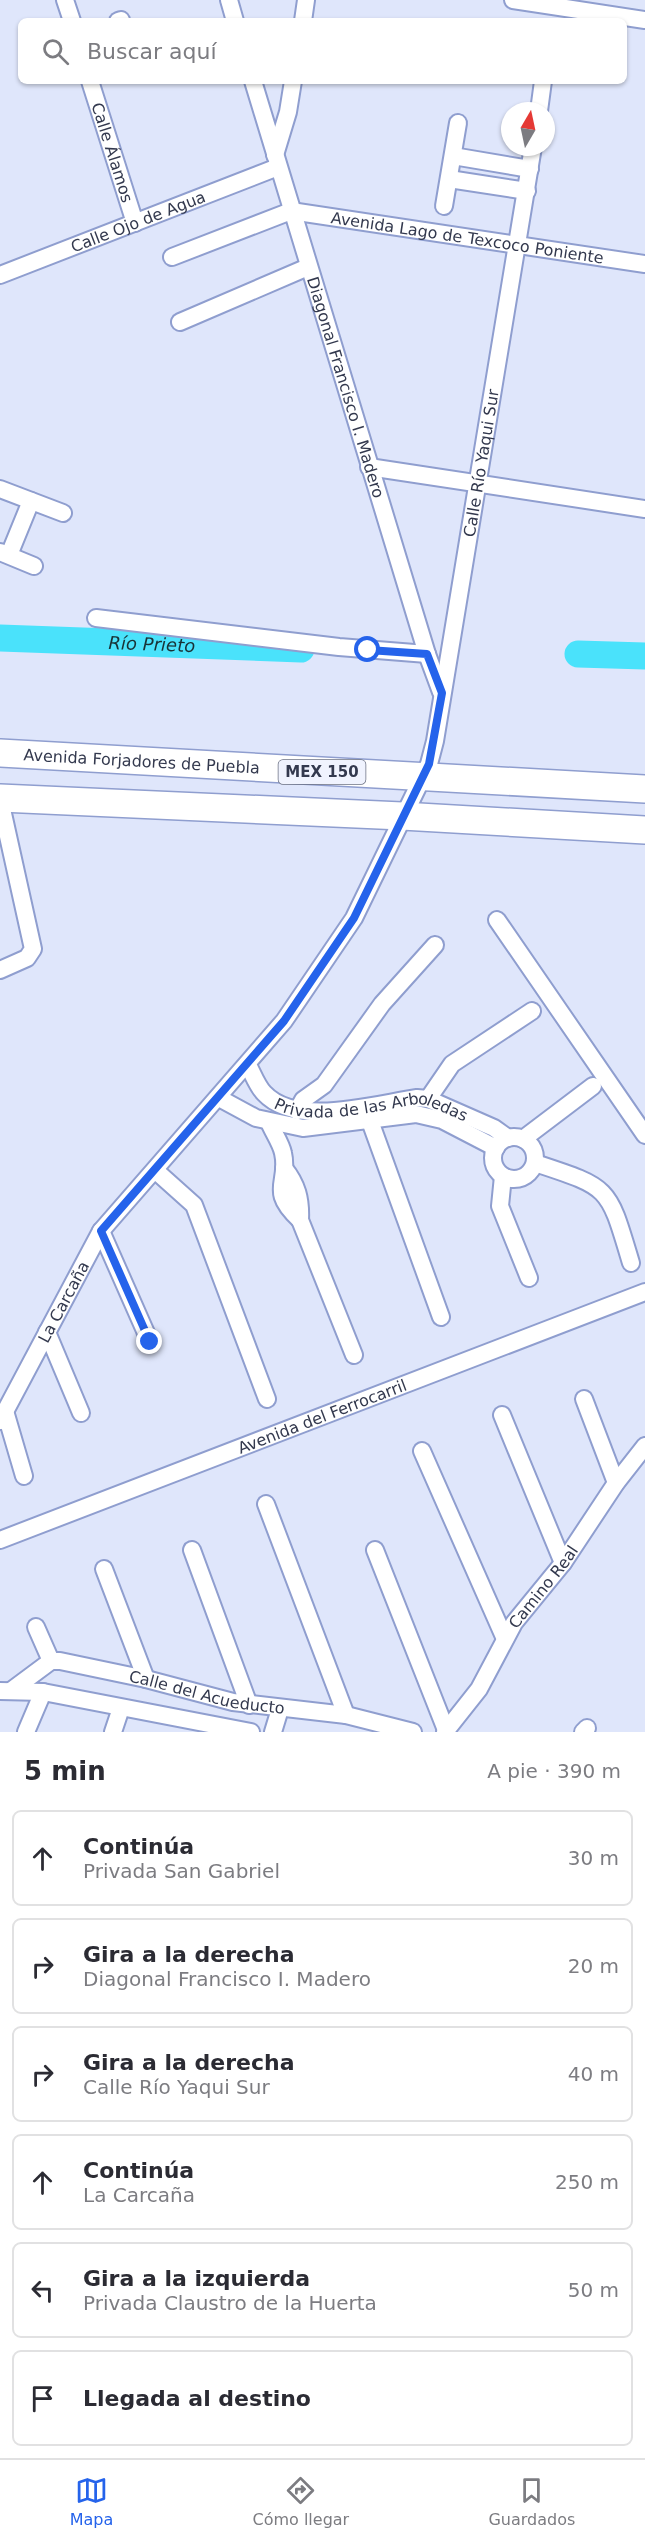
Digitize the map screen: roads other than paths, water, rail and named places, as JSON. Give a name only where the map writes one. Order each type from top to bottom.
[{"type":"main road","name":"Avenida Forjadores de Puebla","points":[[0,753],[645,789]]},
{"type":"main road","points":[[0,799],[402,816],[645,830]]},
{"type":"street","points":[[65,0],[71,18]]},
{"type":"street","points":[[229,0],[234,18]]},
{"type":"street","points":[[303,18],[306,0]]},
{"type":"street","points":[[513,0],[554,9],[645,20]]},
{"type":"street","name":"Calle Álamos","points":[[91,84],[135,223]]},
{"type":"street","name":"Diagonal Francisco I. Madero","points":[[254,84],[369,467],[427,654],[442,693]]},
{"type":"street","points":[[277,160],[293,84]]},
{"type":"street","points":[[540,102],[543,84]]},
{"type":"street","points":[[444,206],[458,123]]},
{"type":"street","points":[[453,156],[530,169]]},
{"type":"street","name":"Calle Río Yaqui Sur","points":[[422,778],[435,741],[532,156]]},
{"type":"street","name":"Calle Ojo de Agua","points":[[1,270],[135,223],[277,160]]},
{"type":"street","points":[[449,179],[526,191]]},
{"type":"street","points":[[172,257],[291,211]]},
{"type":"street","name":"Avenida Lago de Texcoco Poniente","points":[[291,211],[645,264]]},
{"type":"street","points":[[180,322],[308,267]]},
{"type":"street","points":[[369,467],[645,509]]},
{"type":"street","points":[[0,489],[63,513]]},
{"type":"street","points":[[31,501],[4,554],[34,566]]},
{"type":"street","points":[[96,618],[368,650],[427,654]]},
{"type":"street","name":"La Carcaña","points":[[2,1416],[101,1231],[156,1171],[284,1021],[354,918],[422,778]]},
{"type":"street","points":[[0,799],[33,949],[27,958],[0,970]]},
{"type":"street","points":[[497,920],[645,1135]]},
{"type":"street","points":[[297,1111],[308,1096],[324,1085],[382,1004],[435,945]]},
{"type":"street","points":[[428,1099],[452,1064],[532,1011]]},
{"type":"street","name":"Privada de las Arboledas","points":[[248,1065],[261,1091],[276,1103],[297,1111],[331,1110],[417,1098],[428,1099],[494,1128],[509,1142]]},
{"type":"street","points":[[324,1085],[331,1110]]},
{"type":"street","points":[[509,1142],[533,1149],[535,1163],[528,1174],[522,1178],[509,1179],[503,1176],[493,1160],[509,1142],[593,1086]]},
{"type":"street","name":"Privada de las Arboledas","points":[[219,1098],[268,1122],[303,1128],[416,1114],[428,1115],[509,1142]]},
{"type":"street","points":[[370,1121],[441,1317]]},
{"type":"street","points":[[268,1122],[296,1187],[300,1220],[354,1355]]},
{"type":"street","points":[[284,1161],[303,1128]]},
{"type":"street","points":[[535,1163],[585,1179],[607,1197],[615,1208],[631,1263]]},
{"type":"street","points":[[156,1171],[171,1182],[194,1205],[267,1399]]},
{"type":"street","points":[[503,1176],[500,1206],[529,1278]]},
{"type":"street","points":[[101,1231],[150,1342]]},
{"type":"street","name":"Avenida del Ferrocarril","points":[[0,1540],[645,1292]]},
{"type":"street","points":[[47,1332],[81,1413]]},
{"type":"street","points":[[584,1399],[616,1483]]},
{"type":"street","points":[[502,1415],[562,1563]]},
{"type":"street","points":[[2,1416],[24,1476]]},
{"type":"street","name":"Camino Real","points":[[446,1731],[479,1689],[505,1639],[645,1446]]},
{"type":"street","points":[[422,1451],[505,1639]]},
{"type":"street","points":[[266,1504],[346,1715]]},
{"type":"street","points":[[192,1550],[249,1705]]},
{"type":"street","points":[[375,1550],[446,1731]]},
{"type":"street","points":[[104,1569],[146,1679]]},
{"type":"street","points":[[36,1627],[51,1661]]},
{"type":"street","name":"Calle del Acueducto","points":[[6,1691],[51,1661],[146,1679],[249,1705],[346,1715],[413,1732]]},
{"type":"street","name":"Calle del Acueducto","points":[[6,1691],[43,1692],[211,1728],[251,1732]]},
{"type":"street","points":[[26,1732],[43,1692]]},
{"type":"street","points":[[112,1732],[121,1708]]},
{"type":"street","points":[[273,1732],[280,1709]]},
{"type":"waterway","name":"Río Prieto","points":[[0,638],[301,649]]},
{"type":"waterway","name":"Río Prieto","points":[[578,654],[645,656]]}]
